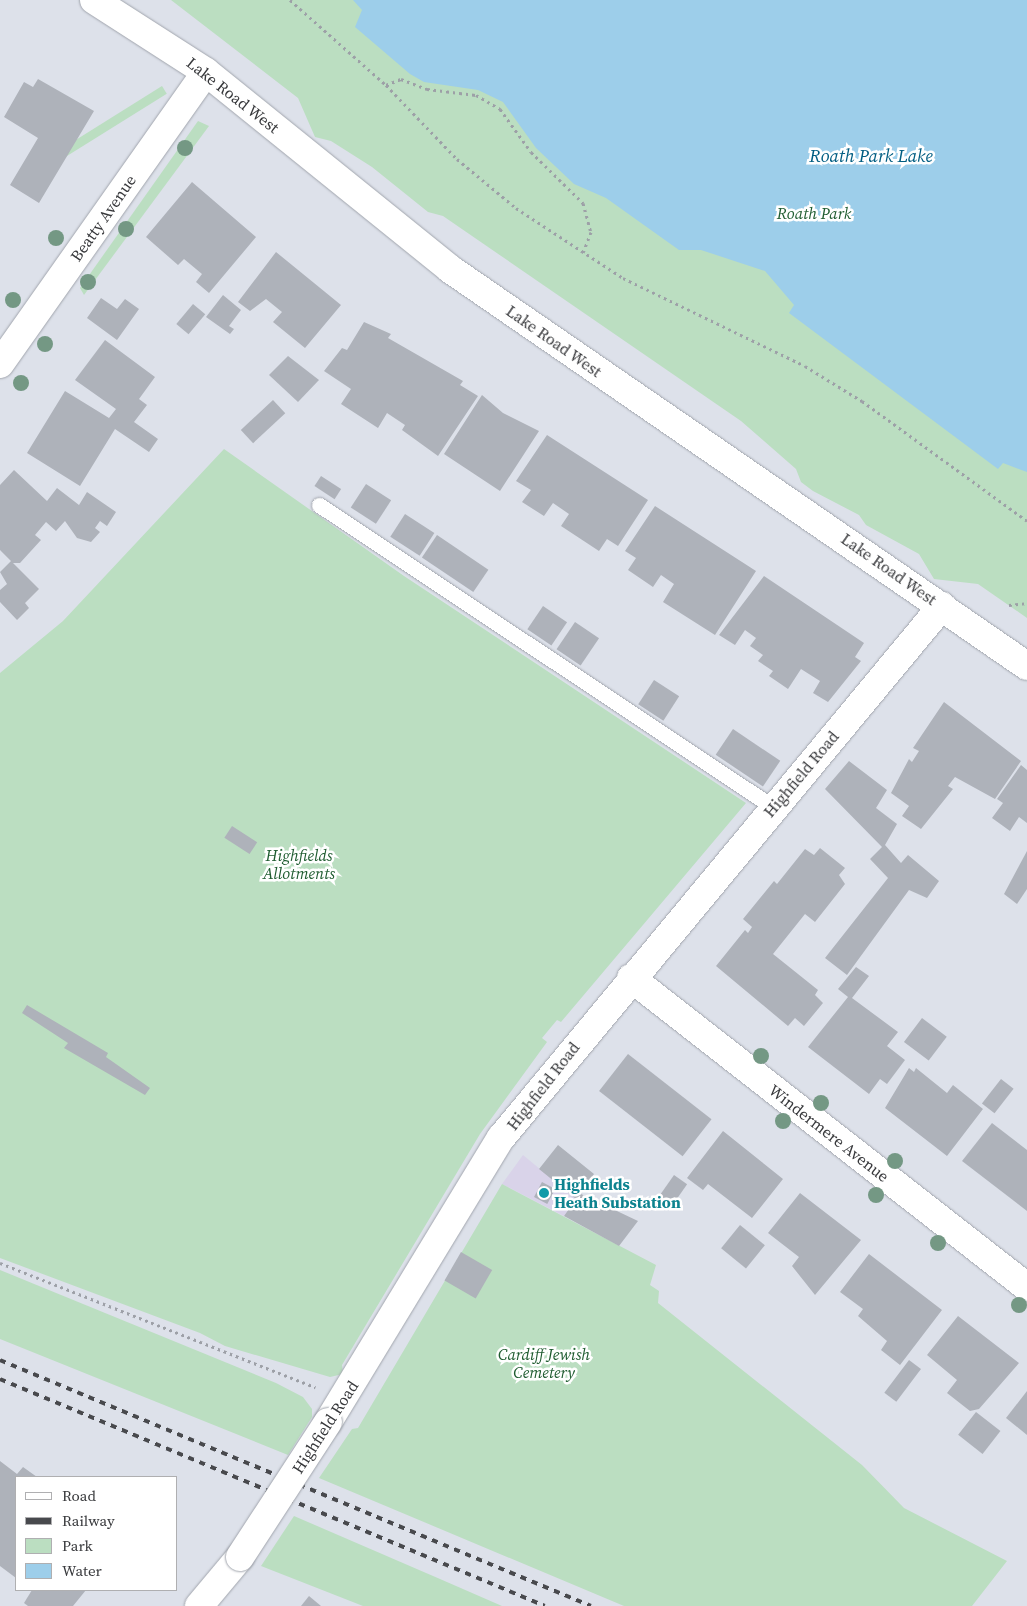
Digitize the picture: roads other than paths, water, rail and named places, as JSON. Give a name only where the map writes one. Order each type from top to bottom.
[{"type":"street","name":"Lake Road West","points":[[94,0],[206,72],[450,269],[1027,666]]},
{"type":"street","name":"Beatty Avenue","points":[[0,364],[206,72]]},
{"type":"street","name":"Highfield Road","points":[[199,1606],[240,1557],[328,1422],[483,1164],[631,978],[942,606]]},
{"type":"street","name":"Windermere Avenue","points":[[631,978],[1027,1287]]},
{"type":"lane","points":[[320,505],[773,807]]},
{"type":"water","name":"Roath Park Lake","points":[[353,0],[1027,0],[1027,472],[1003,463],[998,469],[789,313],[794,305],[765,271],[701,250],[679,250],[606,198],[574,184],[536,148],[503,102],[478,90],[424,82],[410,74],[355,27],[362,10]]},
{"type":"railway","points":[[0,1360],[591,1606]]},
{"type":"railway","points":[[0,1379],[545,1606]]},
{"type":"place","name":"Highfields Heath Substation","points":[[544,1193]]},
{"type":"park label","name":"Roath Park","points":[[814,213]]},
{"type":"park label","name":"Highfields Allotments","points":[[299,864]]},
{"type":"park label","name":"Cardiff Jewish Cemetery","points":[[544,1363]]}]
